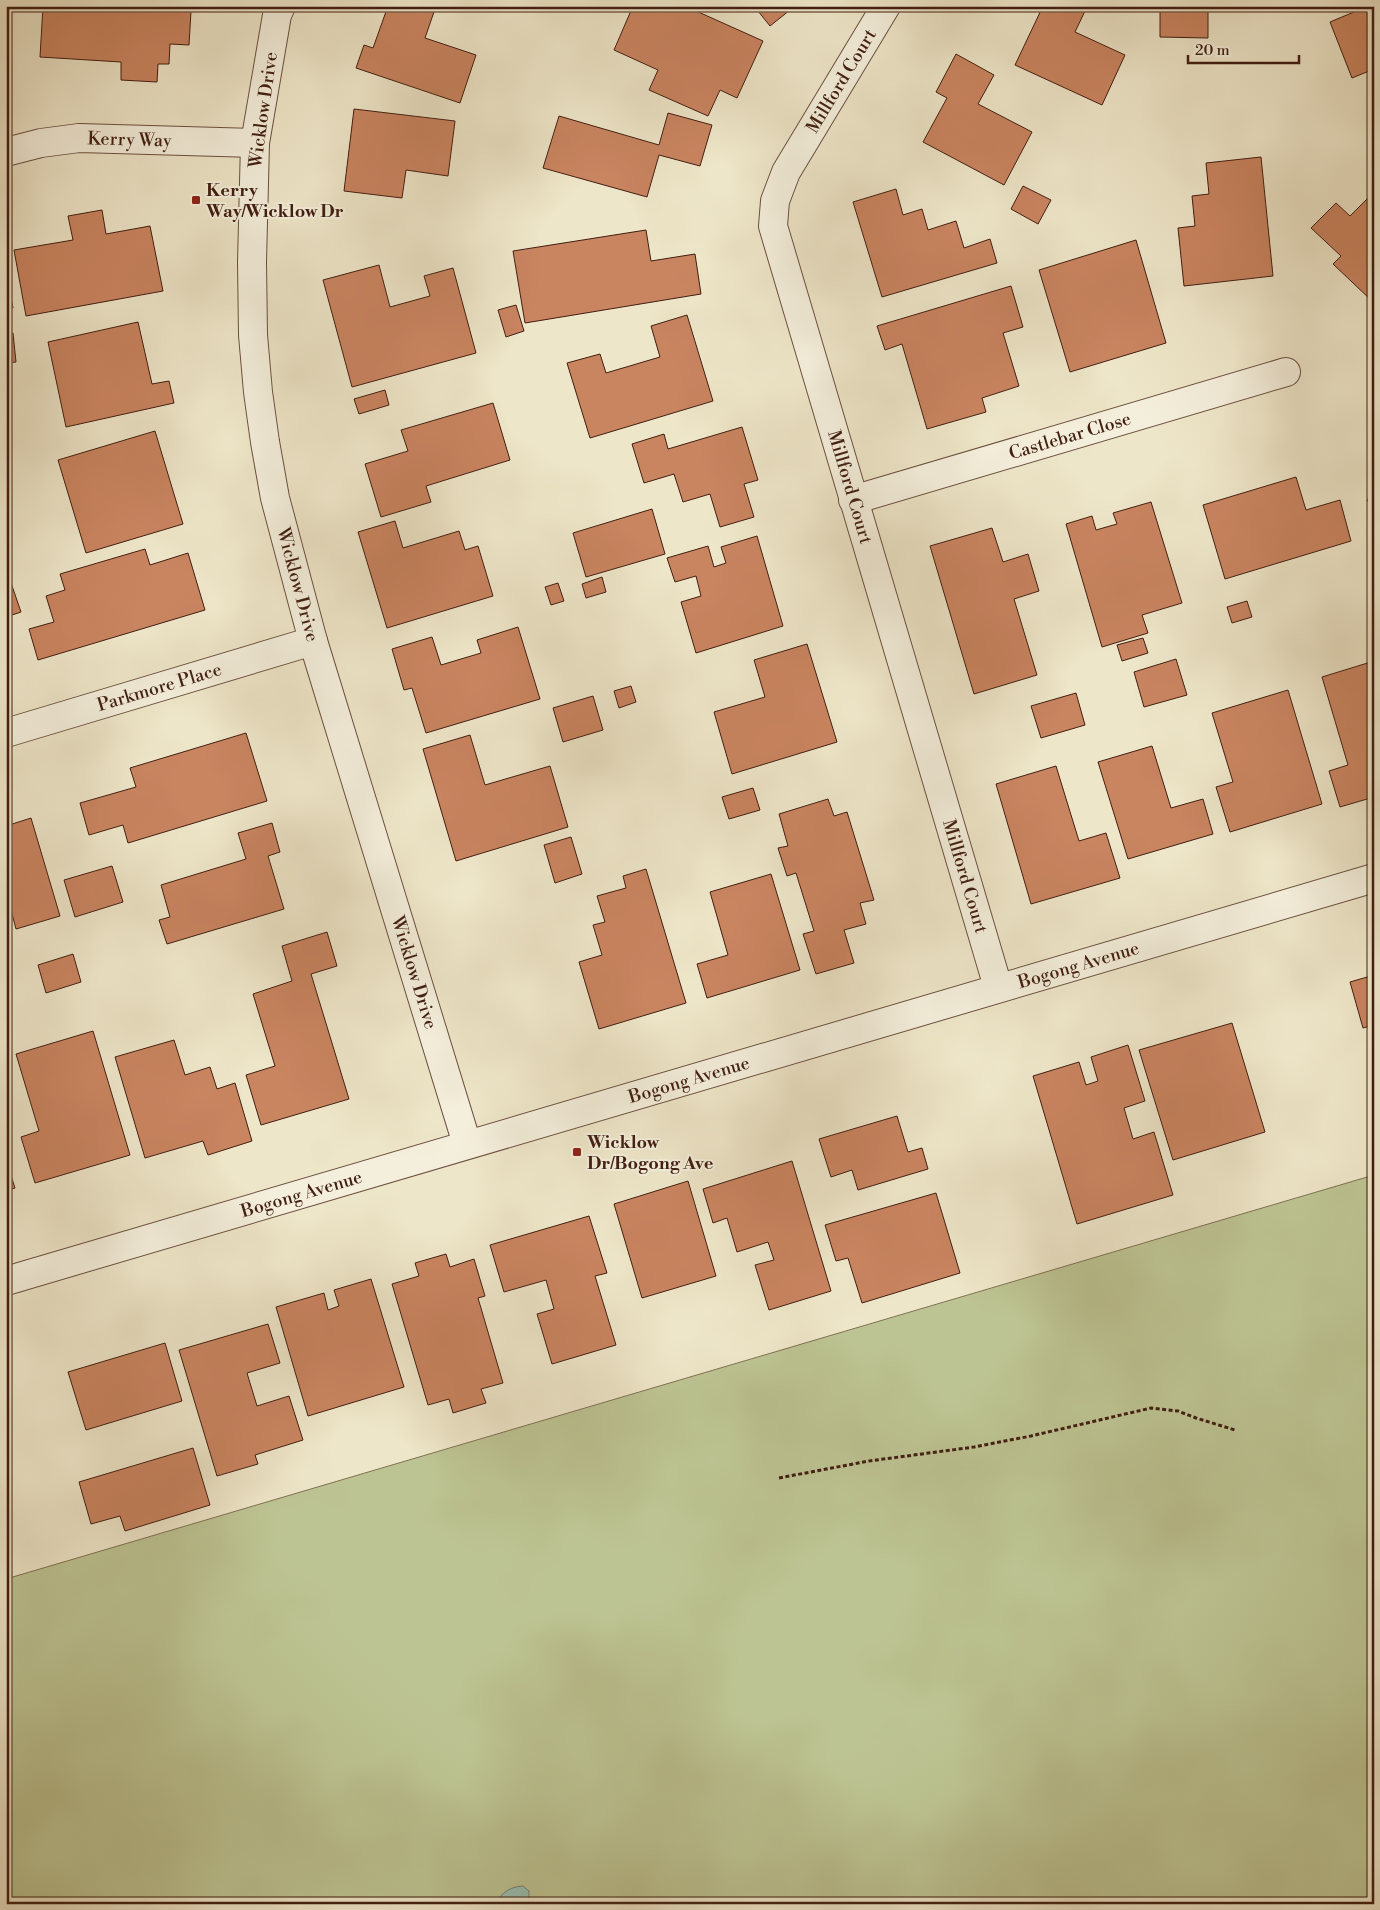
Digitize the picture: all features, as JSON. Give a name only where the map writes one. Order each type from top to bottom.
[{"type":"street","name":"Wicklow Drive","points":[[281,6],[277,15],[255,143],[252,262],[253,335],[258,392],[275,498],[313,641],[467,1144]]},
{"type":"street","name":"Millford Court","points":[[886,6],[786,172],[775,200],[774,226],[776,240],[998,987]]},
{"type":"street","name":"Kerry Way","points":[[6,152],[41,143],[79,138],[255,143]]},
{"type":"street","name":"Castlebar Close","points":[[853,500],[1286,372]]},
{"type":"street","name":"Parkmore Place","points":[[6,733],[313,641]]},
{"type":"street","name":"Bogong Avenue","points":[[6,1281],[998,987],[1374,878]]},
{"type":"path","points":[[779,1478],[869,1461],[982,1445],[1151,1408],[1178,1411],[1235,1430]]},
{"type":"green space","points":[[1374,1175],[1374,1904],[6,1904],[6,1579]]},
{"type":"water","points":[[523,1886],[529,1891],[529,1904],[495,1904],[507,1891]]},
{"type":"building","points":[[43,6],[95,6],[191,11],[189,45],[170,44],[169,64],[158,64],[157,82],[121,80],[121,62],[40,57]]},
{"type":"building","points":[[388,6],[436,6],[425,38],[476,55],[460,103],[356,68],[364,45],[373,48]]},
{"type":"building","points":[[633,6],[685,6],[763,41],[737,98],[720,90],[708,116],[649,90],[658,70],[614,50]]},
{"type":"building","points":[[754,6],[795,6],[770,26]]},
{"type":"building","points":[[1043,6],[1079,6],[1086,9],[1075,32],[1125,55],[1102,105],[1015,65]]},
{"type":"building","points":[[1160,6],[1208,6],[1208,38],[1160,37]]},
{"type":"building","points":[[1352,6],[1374,6],[1374,69],[1352,78],[1330,22],[1354,12]]},
{"type":"building","points":[[956,54],[994,75],[978,104],[1032,132],[1004,185],[923,142],[947,98],[936,92]]},
{"type":"building","points":[[354,109],[455,121],[448,176],[406,170],[402,198],[344,191]]},
{"type":"building","points":[[668,113],[712,125],[700,166],[659,155],[647,197],[543,168],[559,116],[659,145]]},
{"type":"building","points":[[1261,157],[1273,276],[1184,286],[1178,228],[1195,226],[1192,196],[1209,194],[1206,163]]},
{"type":"building","points":[[1023,186],[1051,200],[1038,224],[1011,209]]},
{"type":"building","points":[[896,189],[903,215],[922,209],[928,230],[956,221],[964,248],[990,239],[997,263],[882,297],[853,202]]},
{"type":"building","points":[[1374,192],[1374,299],[1372,301],[1333,264],[1341,256],[1311,228],[1336,203],[1350,216]]},
{"type":"building","points":[[102,210],[106,234],[150,226],[163,291],[26,316],[14,250],[73,240],[68,216]]},
{"type":"building","points":[[646,230],[651,261],[695,254],[701,294],[525,323],[513,251]]},
{"type":"building","points":[[1136,240],[1166,343],[1070,372],[1039,270]]},
{"type":"building","points":[[379,265],[390,307],[430,296],[424,276],[453,268],[476,353],[352,387],[323,280]]},
{"type":"building","points":[[6,272],[13,308],[6,310]]},
{"type":"building","points":[[1011,286],[1023,327],[1003,333],[1019,386],[982,398],[986,412],[927,429],[902,344],[885,350],[877,326]]},
{"type":"building","points":[[516,305],[524,331],[506,337],[498,310]]},
{"type":"building","points":[[687,315],[713,401],[590,438],[567,363],[600,354],[606,373],[660,357],[651,326]]},
{"type":"building","points":[[138,322],[152,384],[169,381],[174,403],[66,427],[48,342]]},
{"type":"building","points":[[13,333],[16,362],[6,363],[6,334]]},
{"type":"building","points":[[385,390],[389,405],[359,414],[354,399]]},
{"type":"building","points":[[493,403],[510,460],[426,486],[431,502],[381,517],[365,464],[408,451],[401,430]]},
{"type":"building","points":[[742,427],[758,480],[744,484],[754,517],[720,527],[710,494],[683,502],[674,474],[644,483],[632,444],[664,434],[668,449]]},
{"type":"building","points":[[155,431],[183,524],[86,553],[58,460]]},
{"type":"building","points":[[1296,477],[1306,510],[1340,500],[1351,541],[1225,579],[1203,505]]},
{"type":"building","points":[[1374,482],[1374,504],[1367,501]]},
{"type":"building","points":[[1151,502],[1182,603],[1142,615],[1148,633],[1102,647],[1066,524],[1092,516],[1096,530],[1117,524],[1113,513]]},
{"type":"building","points":[[652,509],[665,554],[586,577],[573,533]]},
{"type":"building","points":[[395,521],[403,548],[459,531],[465,550],[478,546],[493,596],[387,628],[358,532]]},
{"type":"building","points":[[992,528],[1003,562],[1028,554],[1039,591],[1014,599],[1037,675],[974,694],[930,546]]},
{"type":"building","points":[[757,536],[783,626],[696,653],[681,602],[701,596],[696,576],[675,582],[667,558],[708,546],[714,567],[726,563],[721,547]]},
{"type":"building","points":[[145,549],[150,565],[188,553],[205,610],[38,660],[29,629],[54,622],[46,596],[65,590],[60,574]]},
{"type":"building","points":[[602,577],[606,592],[586,598],[582,584]]},
{"type":"building","points":[[10,580],[21,612],[6,617],[6,581]]},
{"type":"building","points":[[558,583],[564,601],[551,605],[545,587]]},
{"type":"building","points":[[1247,601],[1252,617],[1232,623],[1227,607]]},
{"type":"building","points":[[518,627],[540,699],[426,733],[412,688],[404,690],[392,649],[432,637],[441,665],[481,653],[477,640]]},
{"type":"building","points":[[1143,638],[1148,653],[1122,661],[1117,645]]},
{"type":"building","points":[[807,644],[837,742],[732,774],[714,712],[765,697],[754,660]]},
{"type":"building","points":[[1176,659],[1187,695],[1144,707],[1134,672]]},
{"type":"building","points":[[1374,661],[1374,776],[1372,776],[1374,797],[1340,807],[1329,771],[1348,765],[1322,677]]},
{"type":"building","points":[[631,686],[636,702],[619,708],[614,691]]},
{"type":"building","points":[[1288,690],[1322,804],[1230,832],[1216,787],[1233,782],[1212,713]]},
{"type":"building","points":[[1076,693],[1085,725],[1041,738],[1031,706]]},
{"type":"building","points":[[593,696],[603,730],[563,742],[553,708]]},
{"type":"building","points":[[246,733],[267,801],[128,843],[123,825],[89,835],[80,803],[136,787],[130,768]]},
{"type":"building","points":[[470,735],[485,785],[550,766],[568,827],[456,861],[423,749]]},
{"type":"building","points":[[1152,746],[1171,808],[1203,799],[1213,834],[1128,859],[1098,762]]},
{"type":"building","points":[[1056,766],[1079,841],[1106,833],[1120,878],[1031,904],[996,784]]},
{"type":"building","points":[[753,788],[760,810],[729,819],[722,797]]},
{"type":"building","points":[[828,799],[834,816],[847,812],[874,900],[860,903],[866,924],[844,930],[854,963],[816,974],[803,934],[814,931],[796,873],[787,876],[778,848],[788,846],[779,814]]},
{"type":"building","points":[[31,818],[60,916],[16,929],[11,910],[6,911],[6,826]]},
{"type":"building","points":[[272,823],[280,852],[268,856],[284,909],[167,944],[159,920],[170,917],[161,885],[246,859],[238,833]]},
{"type":"building","points":[[571,837],[582,874],[555,883],[544,845]]},
{"type":"building","points":[[112,866],[123,902],[75,917],[64,880]]},
{"type":"building","points":[[646,869],[686,1003],[599,1029],[579,962],[602,955],[593,925],[605,922],[597,896],[626,888],[623,876]]},
{"type":"building","points":[[771,874],[800,970],[707,998],[697,964],[728,955],[710,892]]},
{"type":"building","points":[[327,932],[337,966],[311,974],[349,1099],[261,1125],[246,1075],[275,1066],[253,994],[292,981],[282,946]]},
{"type":"building","points":[[73,954],[81,982],[46,993],[38,965]]},
{"type":"building","points":[[1374,975],[1374,1025],[1363,1028],[1350,982]]},
{"type":"building","points":[[1232,1023],[1265,1132],[1173,1160],[1139,1050]]},
{"type":"building","points":[[93,1031],[130,1155],[35,1183],[21,1137],[39,1131],[16,1054]]},
{"type":"building","points":[[174,1040],[185,1075],[210,1067],[217,1089],[235,1083],[252,1141],[208,1155],[203,1141],[145,1158],[115,1057]]},
{"type":"building","points":[[1128,1045],[1145,1101],[1124,1108],[1133,1139],[1154,1132],[1173,1195],[1077,1224],[1033,1076],[1079,1062],[1086,1085],[1098,1081],[1091,1057]]},
{"type":"building","points":[[897,1116],[908,1152],[922,1148],[928,1169],[858,1190],[852,1170],[831,1177],[819,1139]]},
{"type":"building","points":[[6,1160],[15,1188],[6,1191]]},
{"type":"building","points":[[792,1161],[831,1291],[769,1310],[755,1265],[774,1260],[768,1242],[737,1252],[727,1218],[713,1223],[703,1189]]},
{"type":"building","points":[[688,1181],[716,1276],[642,1298],[614,1204]]},
{"type":"building","points":[[936,1193],[960,1273],[862,1303],[848,1258],[836,1261],[825,1225]]},
{"type":"building","points":[[589,1216],[607,1273],[595,1276],[616,1345],[552,1364],[537,1314],[554,1309],[546,1280],[504,1292],[490,1245]]},
{"type":"building","points":[[446,1254],[450,1267],[474,1259],[485,1296],[478,1298],[503,1383],[481,1389],[486,1403],[453,1413],[449,1399],[428,1405],[392,1284],[419,1276],[415,1263]]},
{"type":"building","points":[[371,1279],[404,1387],[308,1416],[276,1307],[324,1293],[328,1310],[339,1306],[334,1290]]},
{"type":"building","points":[[268,1324],[280,1363],[247,1373],[257,1406],[289,1396],[303,1440],[255,1455],[258,1464],[217,1476],[179,1350]]},
{"type":"building","points":[[165,1343],[182,1401],[86,1430],[68,1372]]},
{"type":"building","points":[[193,1448],[210,1505],[125,1531],[120,1516],[91,1524],[79,1482]]},
{"type":"place","name":"Kerry Way/Wicklow Dr","points":[[196,200]]},
{"type":"place","name":"Wicklow Dr/Bogong Ave","points":[[577,1152]]}]
